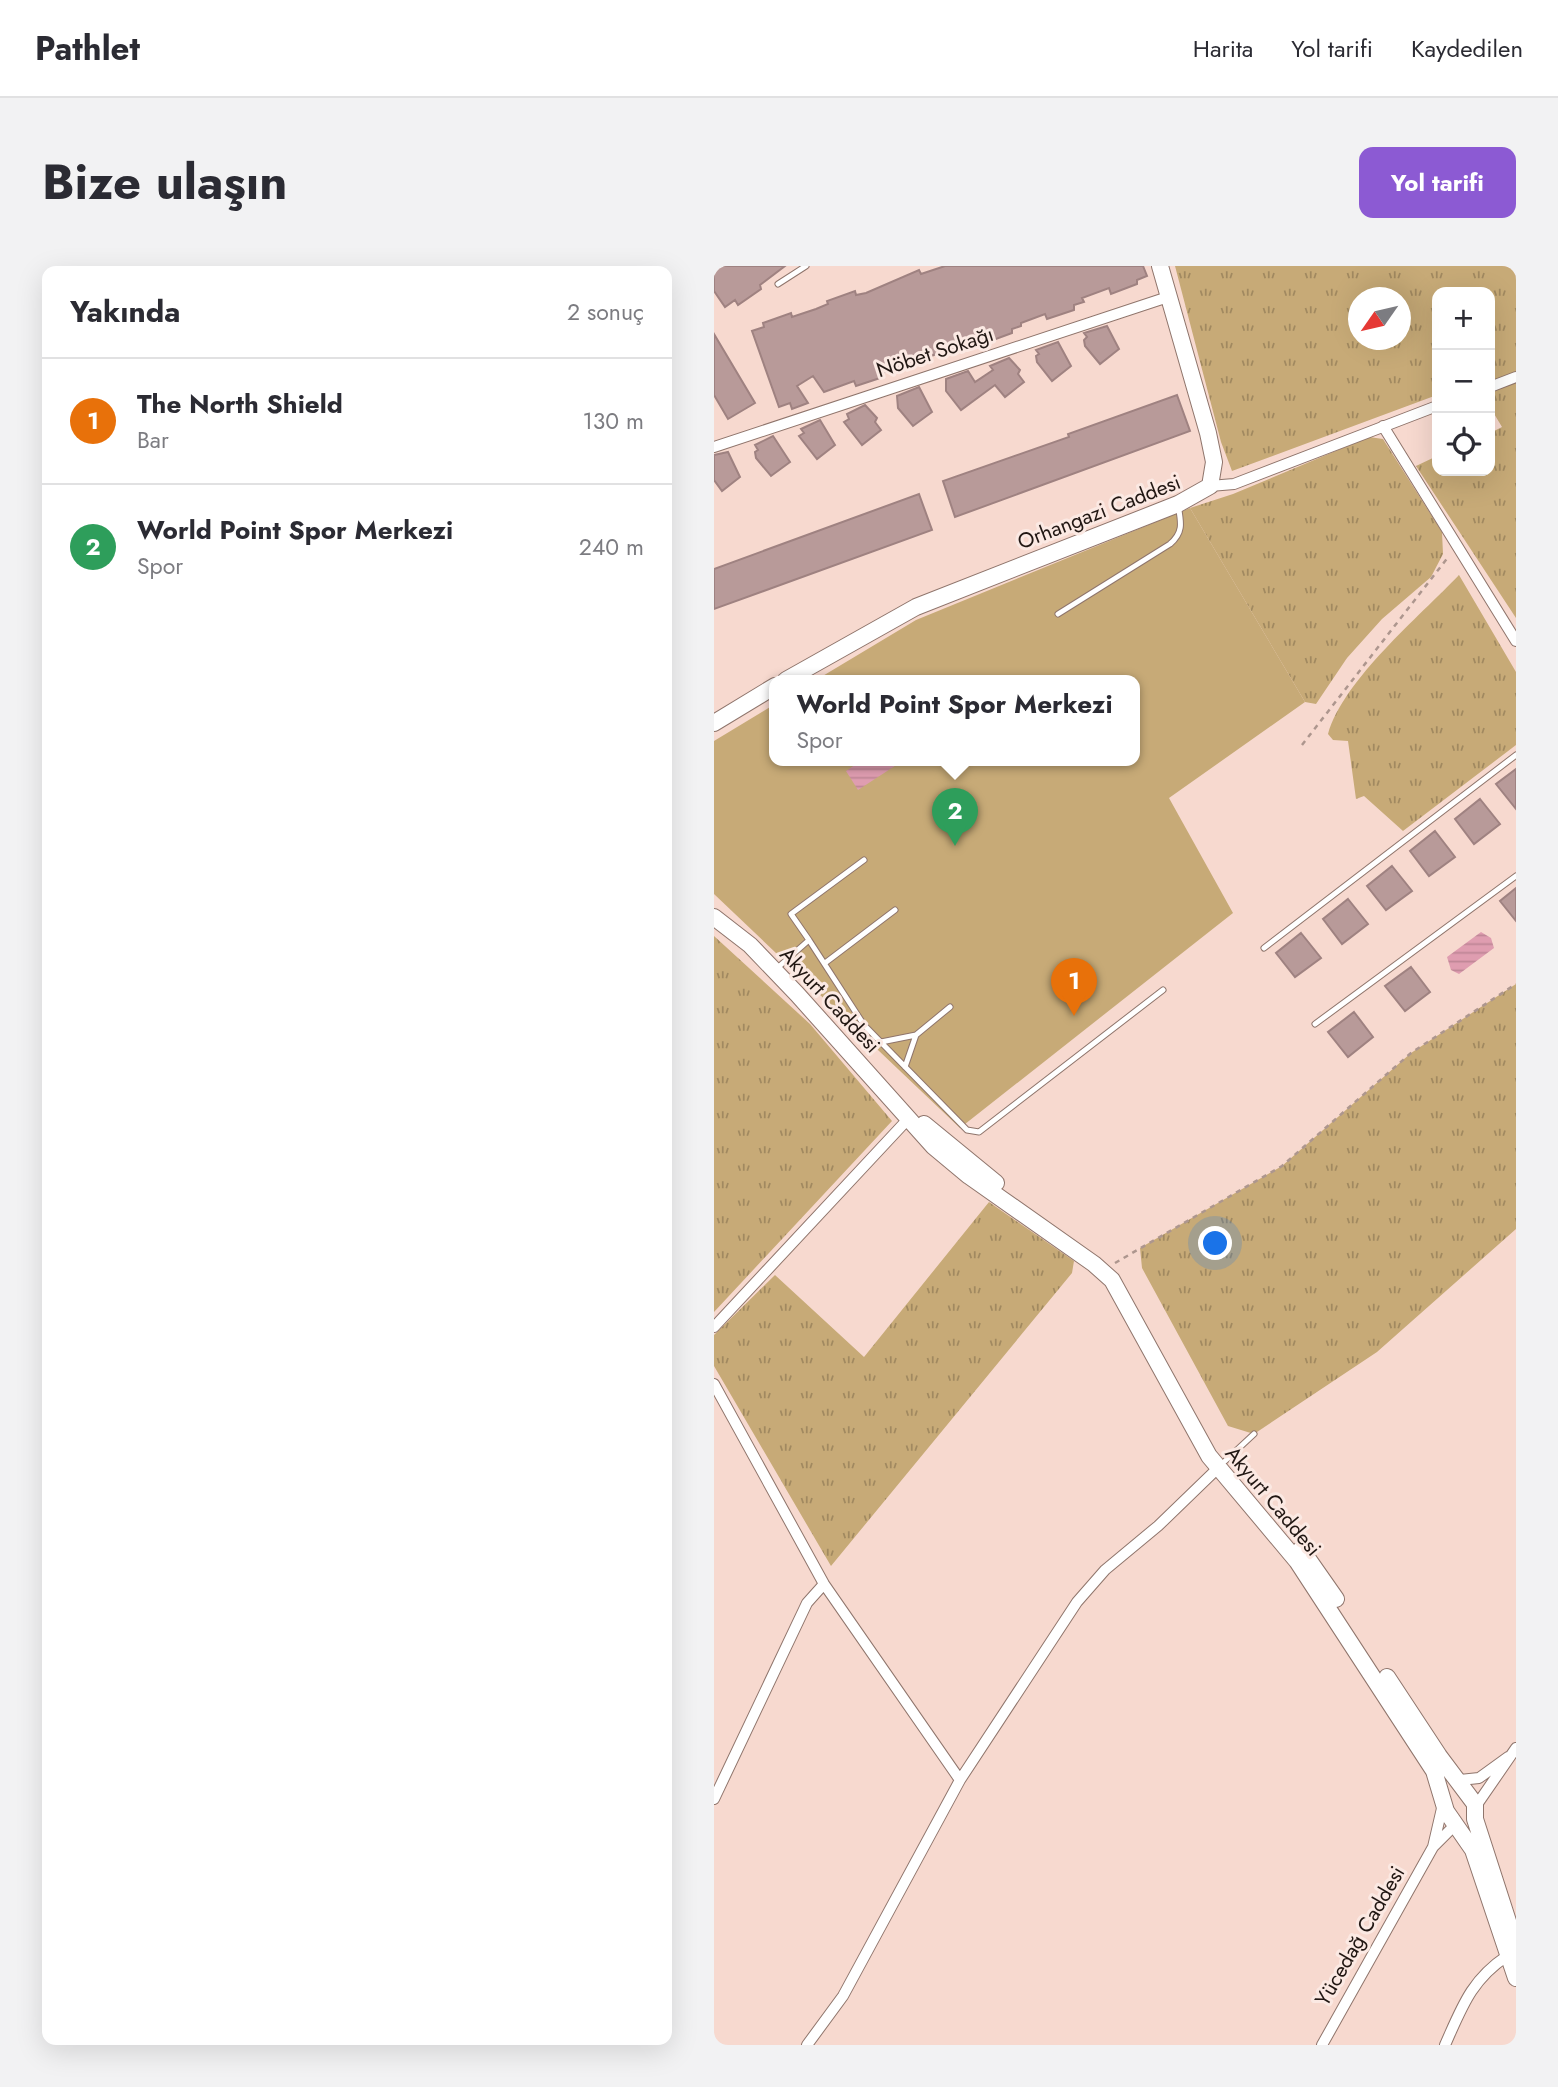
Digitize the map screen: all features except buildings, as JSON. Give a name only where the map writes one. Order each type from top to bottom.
[{"type":"street","points":[[1160,266],[1208,433],[1214,462],[1210,486]]},
{"type":"street","name":"Nöbet Sokağı","points":[[714,447],[1168,297]]},
{"type":"street","points":[[1495,385],[1516,377]]},
{"type":"street","name":"Orhangazi Caddesi","points":[[795,675],[923,604],[1178,504],[1210,486],[1234,484],[1432,408]]},
{"type":"street","points":[[1384,426],[1516,641]]},
{"type":"street","points":[[714,723],[769,690]]},
{"type":"street","name":"Akyurt Caddesi","points":[[714,917],[750,945],[775,971],[909,1118],[916,1130],[969,1177],[1094,1264],[1112,1280],[1126,1300],[1200,1443],[1287,1529],[1439,1756],[1460,1780],[1475,1812],[1512,1951],[1516,1978]]},
{"type":"street","points":[[714,1327],[909,1118]]},
{"type":"street","name":"Akyurt Caddesi","points":[[909,1118],[920,1121],[1019,1202],[1110,1265],[1144,1313],[1222,1465],[1297,1561],[1434,1771],[1442,1796],[1473,1850],[1512,1951]]},
{"type":"street","points":[[714,1384],[824,1584],[960,1780]]},
{"type":"street","points":[[807,2045],[843,1996],[960,1780],[1077,1602],[1105,1570],[1158,1526],[1222,1465]]},
{"type":"street","points":[[714,1799],[807,1603],[824,1584]]},
{"type":"street","points":[[1433,1847],[1450,1830],[1475,1812],[1516,1748]]},
{"type":"street","points":[[1433,1847],[1447,1782],[1479,1777],[1508,1757]]},
{"type":"street","name":"Yücedağ Caddesi","points":[[1322,2045],[1433,1847]]},
{"type":"street","points":[[1445,2045],[1465,1998],[1486,1970],[1512,1951]]},
{"type":"lane","points":[[778,284],[806,266]]},
{"type":"lane","points":[[1058,614],[1178,537],[1182,526],[1178,504]]},
{"type":"lane","points":[[1264,948],[1516,755]]},
{"type":"lane","points":[[864,860],[791,914],[864,1025],[967,1130],[979,1132],[1163,990]]},
{"type":"lane","points":[[1315,1024],[1516,876]]},
{"type":"lane","points":[[825,963],[895,910]]},
{"type":"lane","points":[[775,971],[809,940]]},
{"type":"lane","points":[[881,1042],[915,1035],[950,1007]]},
{"type":"lane","points":[[905,1067],[915,1035]]},
{"type":"lane","points":[[1222,1465],[1254,1434]]},
{"type":"path","points":[[1302,745],[1457,545]]},
{"type":"path","points":[[1110,1265],[1282,1166],[1410,1053],[1516,984]]},
{"type":"green space","points":[[1175,266],[1516,266],[1516,618],[1416,466],[1432,458],[1432,476],[1495,476],[1495,430],[1502,427],[1495,415],[1495,287],[1432,287],[1432,397],[1232,471],[1221,442]]},
{"type":"green space","points":[[1369,437],[1383,439],[1442,532],[1443,554],[1431,577],[1382,619],[1347,658],[1316,704],[1305,702],[1190,508],[1233,494]]},
{"type":"green space","points":[[1190,508],[1305,702],[1169,798],[1233,913],[960,1128],[714,894],[714,741],[769,708],[769,766],[1140,766],[1140,675],[824,675],[916,620]]},
{"type":"green space","points":[[1459,575],[1516,672],[1516,745],[1403,831],[1364,796],[1356,799],[1348,741],[1333,740],[1328,734],[1337,713],[1366,671]]},
{"type":"green space","points":[[714,936],[810,1024],[892,1121],[714,1312]]},
{"type":"green space","points":[[1516,984],[1516,1229],[1377,1352],[1254,1434],[1228,1426],[1142,1268],[1140,1248],[1282,1166],[1411,1053]]},
{"type":"green space","points":[[989,1202],[1074,1261],[1072,1273],[831,1566],[714,1366],[714,1335],[775,1275],[864,1357]]},
{"type":"shaded area","points":[[853,766],[895,766],[858,790],[846,771]]},
{"type":"shaded area","points":[[1481,932],[1491,938],[1494,948],[1459,974],[1451,970],[1447,957]]},
{"type":"place","name":"World Point Spor Merkezi","points":[[955,846]]},
{"type":"place","name":"The North Shield","points":[[1074,1016]]}]
